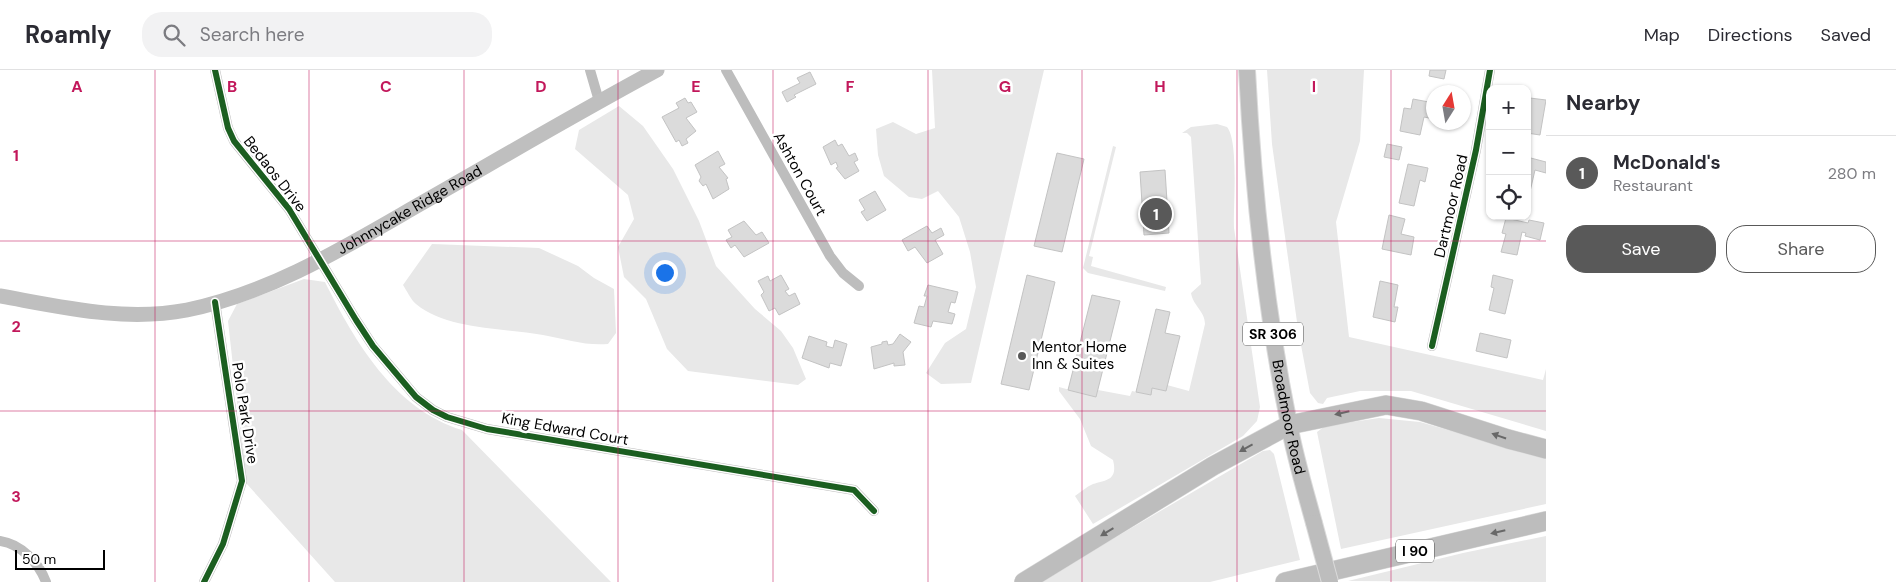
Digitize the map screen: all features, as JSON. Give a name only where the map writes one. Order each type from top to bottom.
[{"type":"highway","points":[[1024,582],[1213,466],[1289,425],[1386,405],[1421,411],[1508,440],[1546,449]]},
{"type":"highway","name":"I 90","points":[[1285,582],[1546,521]]},
{"type":"main road","name":"Johnnycake Ridge Road","points":[[0,296],[102,314],[187,310],[268,285],[320,260],[657,70]]},
{"type":"main road","name":"Broadmoor Road","points":[[1247,70],[1261,242],[1289,425],[1330,582]]},
{"type":"street","name":"Bedaos Drive","points":[[215,70],[228,128],[234,141],[289,209],[320,260]]},
{"type":"street","points":[[590,70],[599,101]]},
{"type":"street","name":"Ashton Court","points":[[726,70],[830,256],[843,273],[859,286]]},
{"type":"street","name":"Dartmoor Road","points":[[1432,346],[1476,150],[1490,70]]},
{"type":"street","name":"King Edward Court","points":[[320,260],[373,346],[416,397],[433,410],[447,417],[487,428],[854,490],[874,511]]},
{"type":"street","name":"Polo Park Drive","points":[[204,582],[223,544],[242,481],[216,302]]},
{"type":"street","points":[[0,541],[14,543],[41,570],[46,582]]},
{"type":"shaded area","points":[[932,70],[1044,70],[971,383],[941,384],[926,373],[945,343],[966,329],[976,287],[970,252],[959,217],[938,191],[922,199],[909,197],[884,176],[878,155],[876,129],[893,122],[916,134],[935,128]]},
{"type":"shaded area","points":[[1267,70],[1364,70],[1360,141],[1336,222],[1349,337],[1543,380],[1546,369],[1546,431],[1411,391],[1360,391],[1327,398],[1323,404],[1318,403],[1310,393],[1298,329],[1272,144]]},
{"type":"shaded area","points":[[619,106],[643,126],[673,169],[699,221],[716,266],[755,309],[781,331],[793,348],[806,379],[798,385],[688,371],[667,349],[646,299],[624,277],[618,247],[634,219],[628,195],[575,149],[579,130]]},
{"type":"shaded area","points":[[1217,124],[1227,127],[1231,134],[1233,146],[1235,175],[1234,228],[1260,407],[1257,421],[1243,436],[1093,524],[1075,496],[1090,485],[1110,478],[1114,472],[1113,460],[1091,446],[1080,419],[1059,391],[1059,387],[1096,397],[1098,390],[1130,396],[1132,391],[1150,395],[1152,388],[1166,391],[1167,385],[1189,391],[1205,324],[1191,293],[1201,284],[1191,137],[1187,133],[1182,133],[1191,127]]},
{"type":"shaded area","points":[[1113,146],[1116,147],[1089,256],[1093,257],[1091,266],[1166,287],[1165,291],[1088,273],[1083,268]]},
{"type":"shaded area","points":[[432,244],[539,248],[578,266],[614,289],[616,333],[608,344],[591,344],[543,335],[477,327],[444,319],[429,313],[414,302],[403,285]]},
{"type":"shaded area","points":[[304,279],[325,282],[349,327],[364,350],[379,371],[397,390],[416,406],[438,420],[462,430],[611,582],[335,582],[246,483],[228,321],[237,304]]},
{"type":"shaded area","points":[[1379,418],[1420,422],[1546,458],[1546,504],[1341,549],[1317,432],[1325,426]]},
{"type":"shaded area","points":[[1270,450],[1274,454],[1300,560],[1210,582],[1039,582],[1263,451]]},
{"type":"shaded area","points":[[1546,536],[1546,582],[1348,581],[1463,553]]},
{"type":"building","points":[[1430,70],[1446,70],[1444,79],[1429,76]]},
{"type":"building","points":[[810,72],[816,84],[794,95],[796,97],[787,102],[782,92],[800,83],[797,78]]},
{"type":"building","points":[[685,98],[688,103],[691,102],[697,112],[686,118],[696,131],[686,139],[688,143],[682,146],[679,140],[676,142],[662,117],[679,108],[676,103]]},
{"type":"building","points":[[1531,98],[1546,100],[1540,135],[1531,134]]},
{"type":"building","points":[[1413,99],[1426,101],[1426,117],[1424,117],[1420,135],[1400,131],[1404,108],[1411,109]]},
{"type":"building","points":[[835,140],[838,146],[842,144],[849,156],[855,153],[858,160],[854,162],[859,171],[845,179],[836,168],[838,167],[836,162],[831,165],[823,147]]},
{"type":"building","points":[[1387,144],[1402,147],[1399,160],[1384,157]]},
{"type":"building","points":[[718,151],[725,164],[719,167],[728,178],[726,179],[729,189],[713,199],[706,184],[703,186],[699,181],[701,177],[695,165]]},
{"type":"building","points":[[1057,153],[1084,159],[1062,252],[1034,246]]},
{"type":"building","points":[[1531,158],[1546,162],[1546,173],[1535,170],[1531,187]]},
{"type":"building","points":[[1408,164],[1428,168],[1425,182],[1420,180],[1414,206],[1399,203]]},
{"type":"building","points":[[1165,170],[1169,233],[1144,235],[1140,172]]},
{"type":"building","points":[[875,191],[886,210],[867,221],[861,212],[865,210],[859,200]]},
{"type":"building","points":[[1389,215],[1405,219],[1401,234],[1414,237],[1411,255],[1382,249]]},
{"type":"building","points":[[1505,220],[1528,223],[1529,220],[1544,223],[1540,240],[1525,236],[1526,233],[1522,232],[1517,255],[1501,252],[1506,234],[1502,233]]},
{"type":"building","points":[[744,221],[756,235],[762,232],[769,243],[744,257],[735,245],[731,248],[726,240],[732,237],[728,230]]},
{"type":"building","points":[[927,226],[932,233],[941,228],[944,235],[935,240],[943,254],[927,263],[915,247],[908,251],[902,240]]},
{"type":"building","points":[[781,275],[789,289],[785,291],[789,296],[795,293],[800,304],[779,315],[775,308],[769,311],[761,295],[764,292],[758,281],[768,276],[770,281]]},
{"type":"building","name":"Mentor Home Inn & Suites","points":[[1027,275],[1055,282],[1029,390],[1001,384]]},
{"type":"building","points":[[1493,275],[1513,280],[1505,314],[1489,310],[1494,288],[1491,287]]},
{"type":"building","points":[[1380,281],[1398,285],[1394,307],[1398,307],[1395,322],[1373,317]]},
{"type":"building","points":[[928,285],[958,292],[955,303],[951,302],[948,312],[955,314],[952,324],[933,321],[931,327],[914,323],[919,306],[924,307],[927,296],[924,296]]},
{"type":"building","name":"Mentor Home Inn & Suites","points":[[1092,295],[1120,301],[1096,397],[1068,390]]},
{"type":"building","name":"Mentor Home Inn & Suites","points":[[1156,309],[1170,312],[1165,333],[1180,336],[1166,391],[1152,388],[1151,395],[1136,392]]},
{"type":"building","points":[[1480,333],[1511,340],[1507,358],[1476,351]]},
{"type":"building","points":[[900,334],[911,342],[903,352],[905,365],[894,366],[894,363],[874,369],[871,347],[887,341],[888,345],[893,344]]},
{"type":"building","points":[[809,336],[827,342],[826,346],[833,348],[835,340],[847,344],[841,366],[830,363],[829,368],[802,358]]},
{"type":"cycle path","points":[[215,70],[228,128],[234,141],[289,209],[373,346],[416,397],[433,410],[447,417],[487,429],[854,490],[874,511]]},
{"type":"cycle path","points":[[1432,346],[1476,150],[1490,70]]},
{"type":"cycle path","points":[[204,582],[223,544],[242,481],[215,302]]},
{"type":"place","name":"McDonald's","points":[[1156,214]]},
{"type":"place","name":"Mentor Home Inn & Suites","points":[[1022,356]]}]
